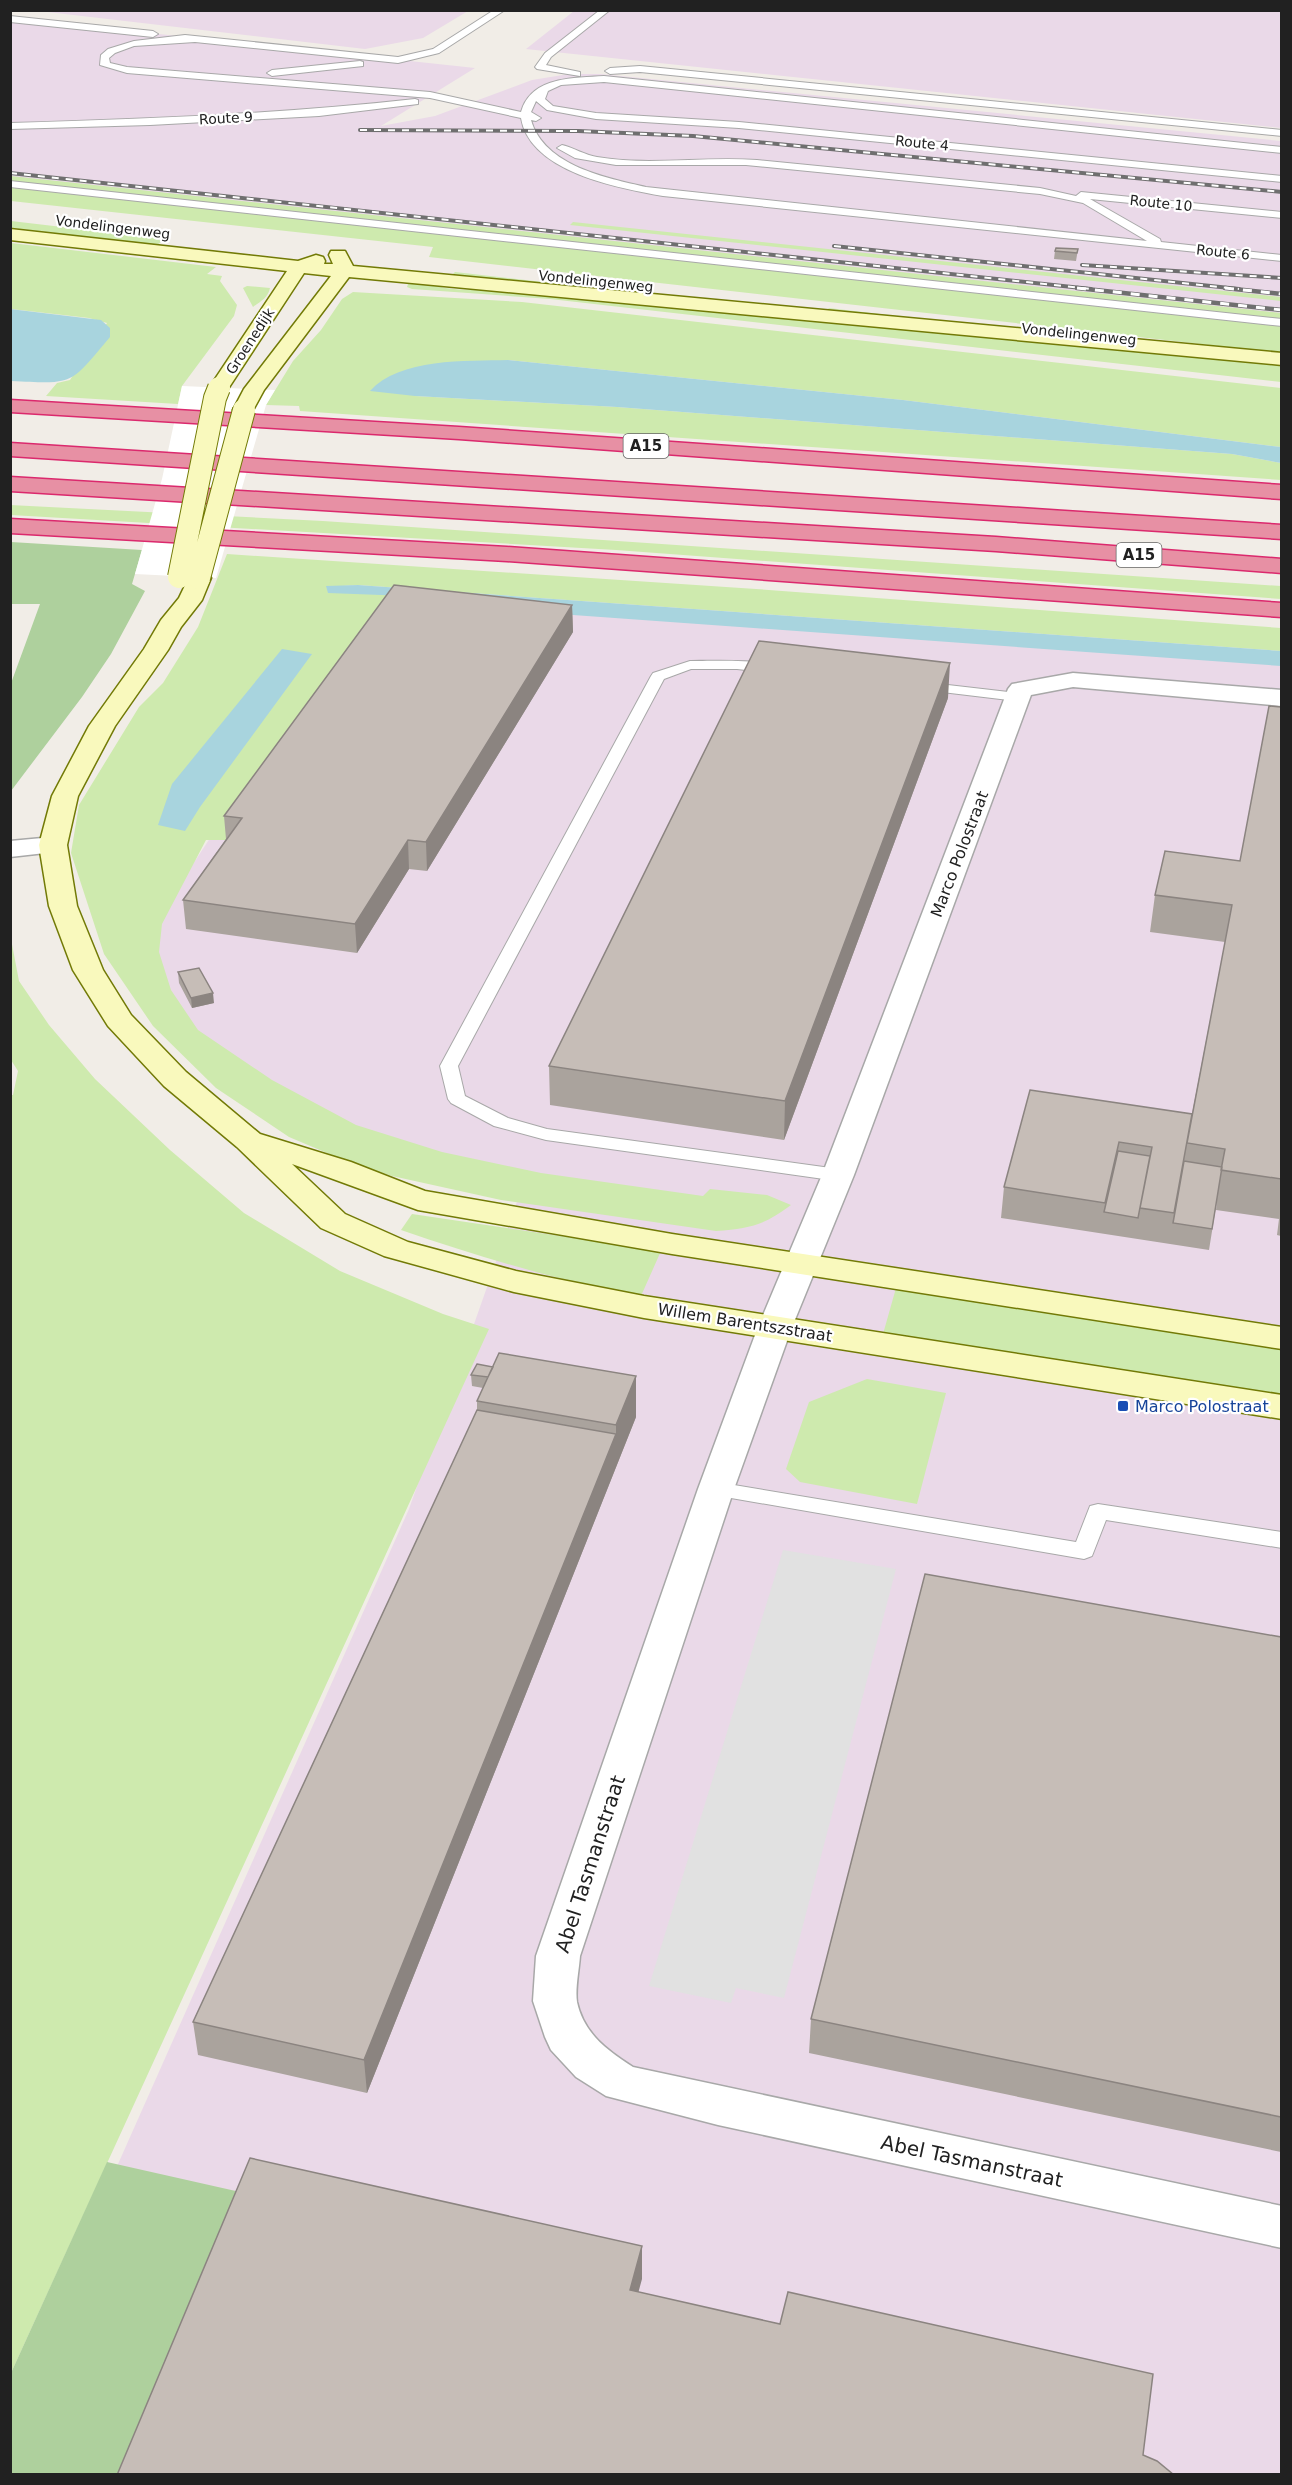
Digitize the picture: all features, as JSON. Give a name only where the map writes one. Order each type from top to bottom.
[{"type":"highway","name":"A15","points":[[10,406],[482,434],[1281,492]]},
{"type":"highway","name":"A15","points":[[18,449],[838,501],[1281,532]]},
{"type":"highway","name":"A15","points":[[10,484],[996,544],[1281,566]]},
{"type":"highway","points":[[10,526],[519,555],[1281,609]]},
{"type":"main road","name":"Vondelingenweg","points":[[10,234],[301,258],[1116,337],[1182,348]]},
{"type":"main road","name":"Groenedijk","points":[[53,844],[66,796],[102,726],[156,650],[170,625],[190,600],[189,577],[213,409],[219,388],[301,258]]},
{"type":"main road","name":"Vondelingenweg","points":[[341,262],[401,276],[1281,359]]},
{"type":"main road","name":"Groenedijk","points":[[189,577],[244,410],[254,389],[327,294],[341,262]]},
{"type":"main road","points":[[327,294],[358,283],[401,276]]},
{"type":"main road","name":"Willem Barentszstraat","points":[[53,844],[63,906],[88,970],[119,1020],[175,1079],[248,1140],[333,1221],[396,1249],[514,1281],[644,1307],[1281,1407]]},
{"type":"main road","name":"Willem Barentszstraat","points":[[248,1140],[340,1169],[418,1200],[672,1244],[1281,1338]]},
{"type":"street","points":[[1017,697],[1021,689],[1073,680],[1281,698]]},
{"type":"street","name":"Marco Polostraat","points":[[776,1327],[838,1175],[1017,697]]},
{"type":"street","points":[[10,849],[53,844]]},
{"type":"street","name":"Abel Tasmanstraat","points":[[776,1327],[716,1488],[558,1956],[555,2001],[567,2037],[592,2064],[622,2083],[658,2093],[1281,2227]]},
{"type":"lane","points":[[213,77],[398,60],[436,51],[501,10]]},
{"type":"lane","points":[[606,10],[548,55],[540,67],[579,74],[652,70],[1281,133]]},
{"type":"lane","points":[[10,19],[398,60]]},
{"type":"lane","points":[[196,39],[137,43],[110,50],[104,57],[105,65],[127,70],[441,98]]},
{"type":"lane","points":[[1164,246],[1086,201],[1040,191],[757,163],[623,162],[579,156],[555,144],[542,131],[530,110],[544,89],[559,82],[604,79],[1281,150]]},
{"type":"lane","points":[[544,89],[540,100],[544,105],[562,111]]},
{"type":"lane","name":"Route 4","points":[[441,98],[495,109],[562,111],[596,116],[739,125],[1281,179]]},
{"type":"lane","name":"Route 9","points":[[10,126],[150,122],[319,113],[376,108],[441,98]]},
{"type":"lane","name":"Route 6","points":[[530,110],[533,140],[550,154],[605,180],[643,189],[1281,258]]},
{"type":"lane","points":[[10,184],[1281,323]]},
{"type":"lane","name":"Route 10","points":[[1040,191],[1281,215]]},
{"type":"lane","points":[[795,671],[737,664],[690,666],[658,676],[450,1066],[457,1099],[501,1122],[546,1134],[838,1175]]},
{"type":"lane","points":[[900,684],[1017,697]]},
{"type":"lane","points":[[716,1488],[1084,1551],[1098,1510],[1281,1540]]},
{"type":"shaded area","points":[[39,11],[468,11],[423,38],[365,49]]},
{"type":"shaded area","points":[[574,11],[1281,11],[1281,128],[526,49]]},
{"type":"shaded area","points":[[11,18],[475,68],[381,126],[435,116],[532,80],[569,74],[600,74],[1281,141],[1281,319],[11,181]]},
{"type":"shaded area","points":[[374,590],[1281,659],[1281,2474],[11,2474],[11,2405],[409,1509],[525,1179],[360,1138],[177,1025],[154,956],[156,920]]},
{"type":"shaded area","points":[[783,1550],[896,1569],[784,1998],[736,1988],[731,2003],[649,1986]]},
{"type":"green space","points":[[11,176],[1281,313],[1281,321],[11,182]]},
{"type":"green space","points":[[11,187],[1281,325],[1281,353],[429,257],[433,247],[11,201]]},
{"type":"green space","points":[[11,221],[165,239],[157,245],[11,228]]},
{"type":"green space","points":[[573,222],[1281,297],[1281,301],[570,225]]},
{"type":"green space","points":[[11,243],[216,267],[207,274],[222,276],[220,281],[237,305],[234,316],[182,386],[178,404],[46,396],[57,383],[70,380],[107,323],[89,318],[11,309]]},
{"type":"green space","points":[[455,272],[773,308],[827,310],[829,308],[930,320],[929,323],[594,292],[451,276]]},
{"type":"green space","points":[[409,281],[444,288],[471,290],[491,288],[1281,364],[1281,382],[550,299],[412,289],[407,287]]},
{"type":"green space","points":[[247,286],[270,288],[266,297],[253,307],[243,288]]},
{"type":"green space","points":[[353,292],[522,302],[1281,388],[1281,447],[903,400],[508,360],[415,396],[617,407],[1232,454],[1281,463],[1281,480],[300,411],[299,406],[266,405],[293,361],[321,330],[342,299]]},
{"type":"green space","points":[[10,505],[323,521],[1281,586],[1281,599],[616,550],[11,515]]},
{"type":"green space","points":[[11,542],[142,550],[132,584],[145,591],[111,654],[82,697],[11,791],[10,686],[40,604],[11,604]]},
{"type":"green space","points":[[227,554],[756,589],[1281,628],[1281,651],[358,585],[326,587],[408,596],[227,840],[206,840],[162,924],[159,952],[171,990],[198,1030],[272,1080],[356,1125],[442,1152],[541,1173],[703,1196],[710,1189],[767,1195],[791,1205],[772,1218],[756,1225],[716,1231],[501,1200],[392,1176],[346,1161],[289,1137],[216,1088],[153,1026],[104,954],[71,853],[79,805],[139,707],[163,683],[198,627]]},
{"type":"green space","points":[[11,939],[19,981],[49,1025],[95,1079],[170,1150],[244,1213],[340,1271],[443,1314],[489,1329],[11,2373],[10,1095],[13,1095],[18,1071],[11,1060]]},
{"type":"green space","points":[[412,1214],[661,1251],[641,1296],[520,1268],[401,1230]]},
{"type":"green space","points":[[896,1288],[1281,1349],[1281,1397],[883,1334]]},
{"type":"green space","points":[[867,1379],[946,1393],[917,1504],[800,1482],[786,1469],[809,1402]]},
{"type":"green space","points":[[107,2162],[249,2194],[127,2474],[11,2474],[11,2373]]},
{"type":"water","points":[[10,309],[101,320],[110,328],[110,337],[86,365],[69,378],[47,382],[11,381]]},
{"type":"water","points":[[508,360],[903,400],[1281,447],[1281,463],[1232,454],[617,407],[415,396],[370,391],[383,380],[398,372],[416,367],[454,362]]},
{"type":"water","points":[[358,585],[1281,651],[1281,666],[573,615],[408,596],[328,593],[326,586]]},
{"type":"water","points":[[282,649],[312,654],[200,807],[185,831],[158,825],[172,784]]},
{"type":"pier","points":[[182,386],[275,390],[266,405],[216,578],[135,574],[162,479]]},
{"type":"building","points":[[1056,248],[1078,249],[1077,253],[1055,251]]},
{"type":"building","points":[[394,585],[572,605],[426,842],[408,840],[355,924],[183,900],[242,818],[224,816]]},
{"type":"building","points":[[759,641],[950,663],[785,1101],[549,1066]]},
{"type":"building","points":[[1269,706],[1281,707],[1281,1179],[1221,1170],[1225,1149],[1187,1143],[1232,905],[1155,895],[1165,851],[1240,861]]},
{"type":"building","points":[[199,968],[213,993],[191,998],[178,972]]},
{"type":"building","points":[[1030,1090],[1192,1114],[1174,1213],[1140,1208],[1152,1147],[1119,1142],[1105,1203],[1004,1187]]},
{"type":"building","points":[[1118,1151],[1150,1156],[1138,1218],[1104,1212]]},
{"type":"building","points":[[1184,1161],[1222,1167],[1212,1229],[1173,1223]]},
{"type":"building","points":[[499,1353],[636,1376],[616,1425],[477,1401]]},
{"type":"building","points":[[477,1364],[493,1367],[488,1377],[471,1375]]},
{"type":"building","points":[[477,1410],[616,1434],[364,2060],[193,2022]]},
{"type":"building","points":[[925,1574],[1281,1637],[1281,2117],[811,2019]]},
{"type":"building","points":[[250,2158],[642,2246],[630,2290],[780,2324],[788,2292],[1153,2374],[1143,2455],[1157,2461],[1174,2475],[117,2475]]},
{"type":"railway","points":[[360,130],[578,131],[693,136],[1282,192]]},
{"type":"railway","points":[[10,173],[1091,289]]},
{"type":"railway","points":[[834,246],[1239,289]]},
{"type":"railway","points":[[1082,265],[1282,278]]},
{"type":"railway","points":[[1077,288],[1282,310]]},
{"type":"railway","points":[[1225,288],[1282,294]]},
{"type":"place","name":"Marco Polostraat","points":[[1123,1406]]}]
